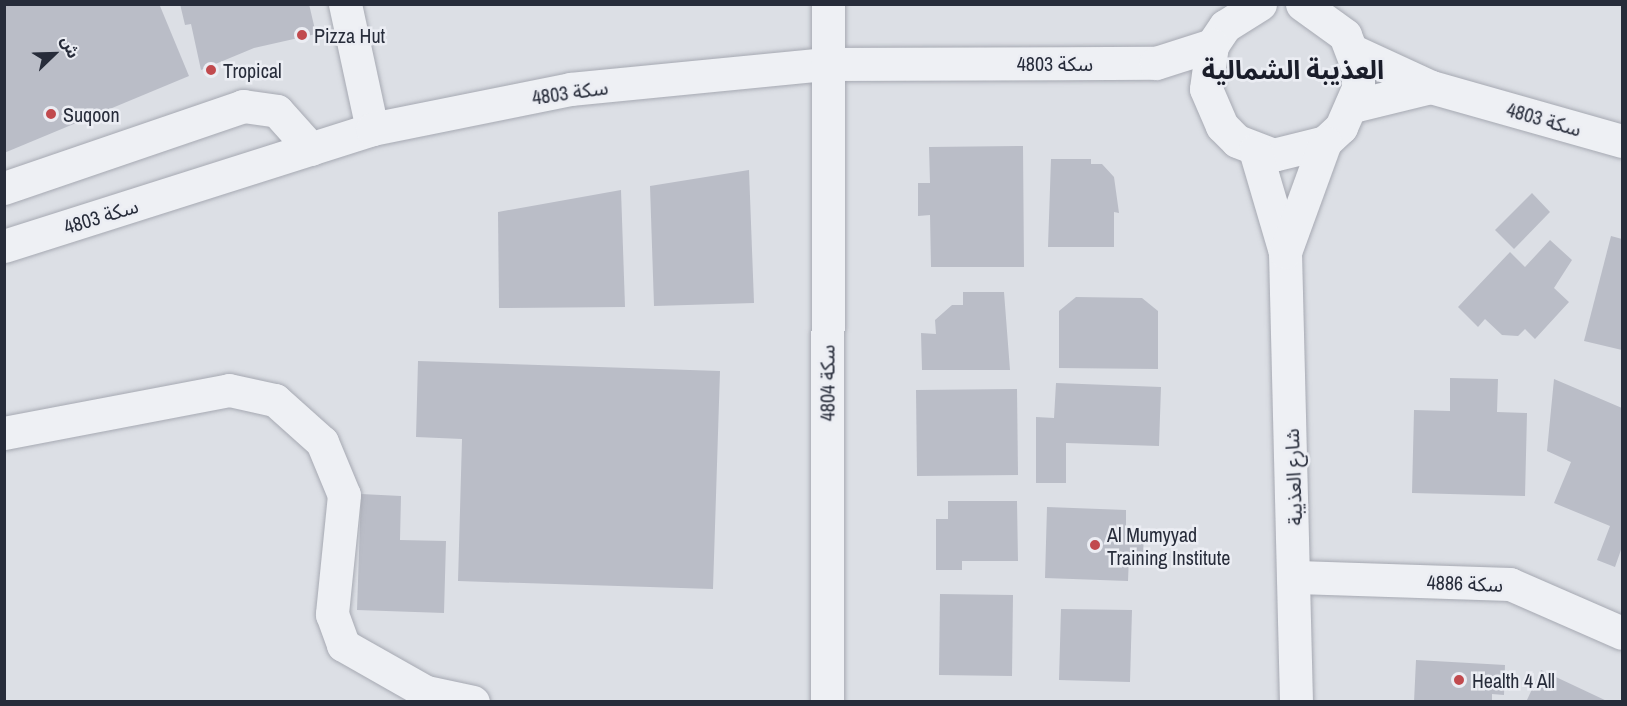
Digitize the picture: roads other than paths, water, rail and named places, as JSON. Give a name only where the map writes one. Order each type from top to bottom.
[{"type":"street","points":[[345,4],[372,129]]},
{"type":"street","name":"سكة 4804","points":[[827,702],[828,4]]},
{"type":"street","points":[[1260,4],[1225,26],[1212,45],[1206,89],[1222,126],[1255,150],[1291,154],[1325,142],[1353,106],[1358,88],[1353,51],[1345,35],[1312,6]]},
{"type":"street","name":"سكة 4803","points":[[4,246],[372,129],[570,89],[827,64],[1156,63],[1212,45]]},
{"type":"street","name":"سكة 4803","points":[[1353,51],[1431,87],[1623,141]]},
{"type":"street","name":"سكة 4803","points":[[1156,63],[1206,89]]},
{"type":"street","name":"سكة 4803","points":[[1353,106],[1431,87]]},
{"type":"street","points":[[4,188],[243,106],[277,111],[311,149]]},
{"type":"street","name":"شارع العذيبة","points":[[1285,252],[1325,142]]},
{"type":"street","name":"شارع العذيبة","points":[[1255,150],[1285,252],[1297,577],[1296,702]]},
{"type":"street","points":[[4,433],[229,390],[275,400],[321,442],[344,495],[332,614],[343,645],[426,692],[473,702]]},
{"type":"street","name":"سكة 4886","points":[[1297,577],[1510,584],[1623,633]]},
{"type":"place","name":"Pizza Hut","points":[[302,35]]},
{"type":"place","name":"Tropical","points":[[211,70]]},
{"type":"place","name":"Suqoon","points":[[51,114]]},
{"type":"place","name":"Al Mumyyad Training Institute","points":[[1095,545]]},
{"type":"place","name":"Health 4 All","points":[[1459,680]]},
{"type":"district","name":"العذيبة الشمالية","points":[[1293,70]]}]
